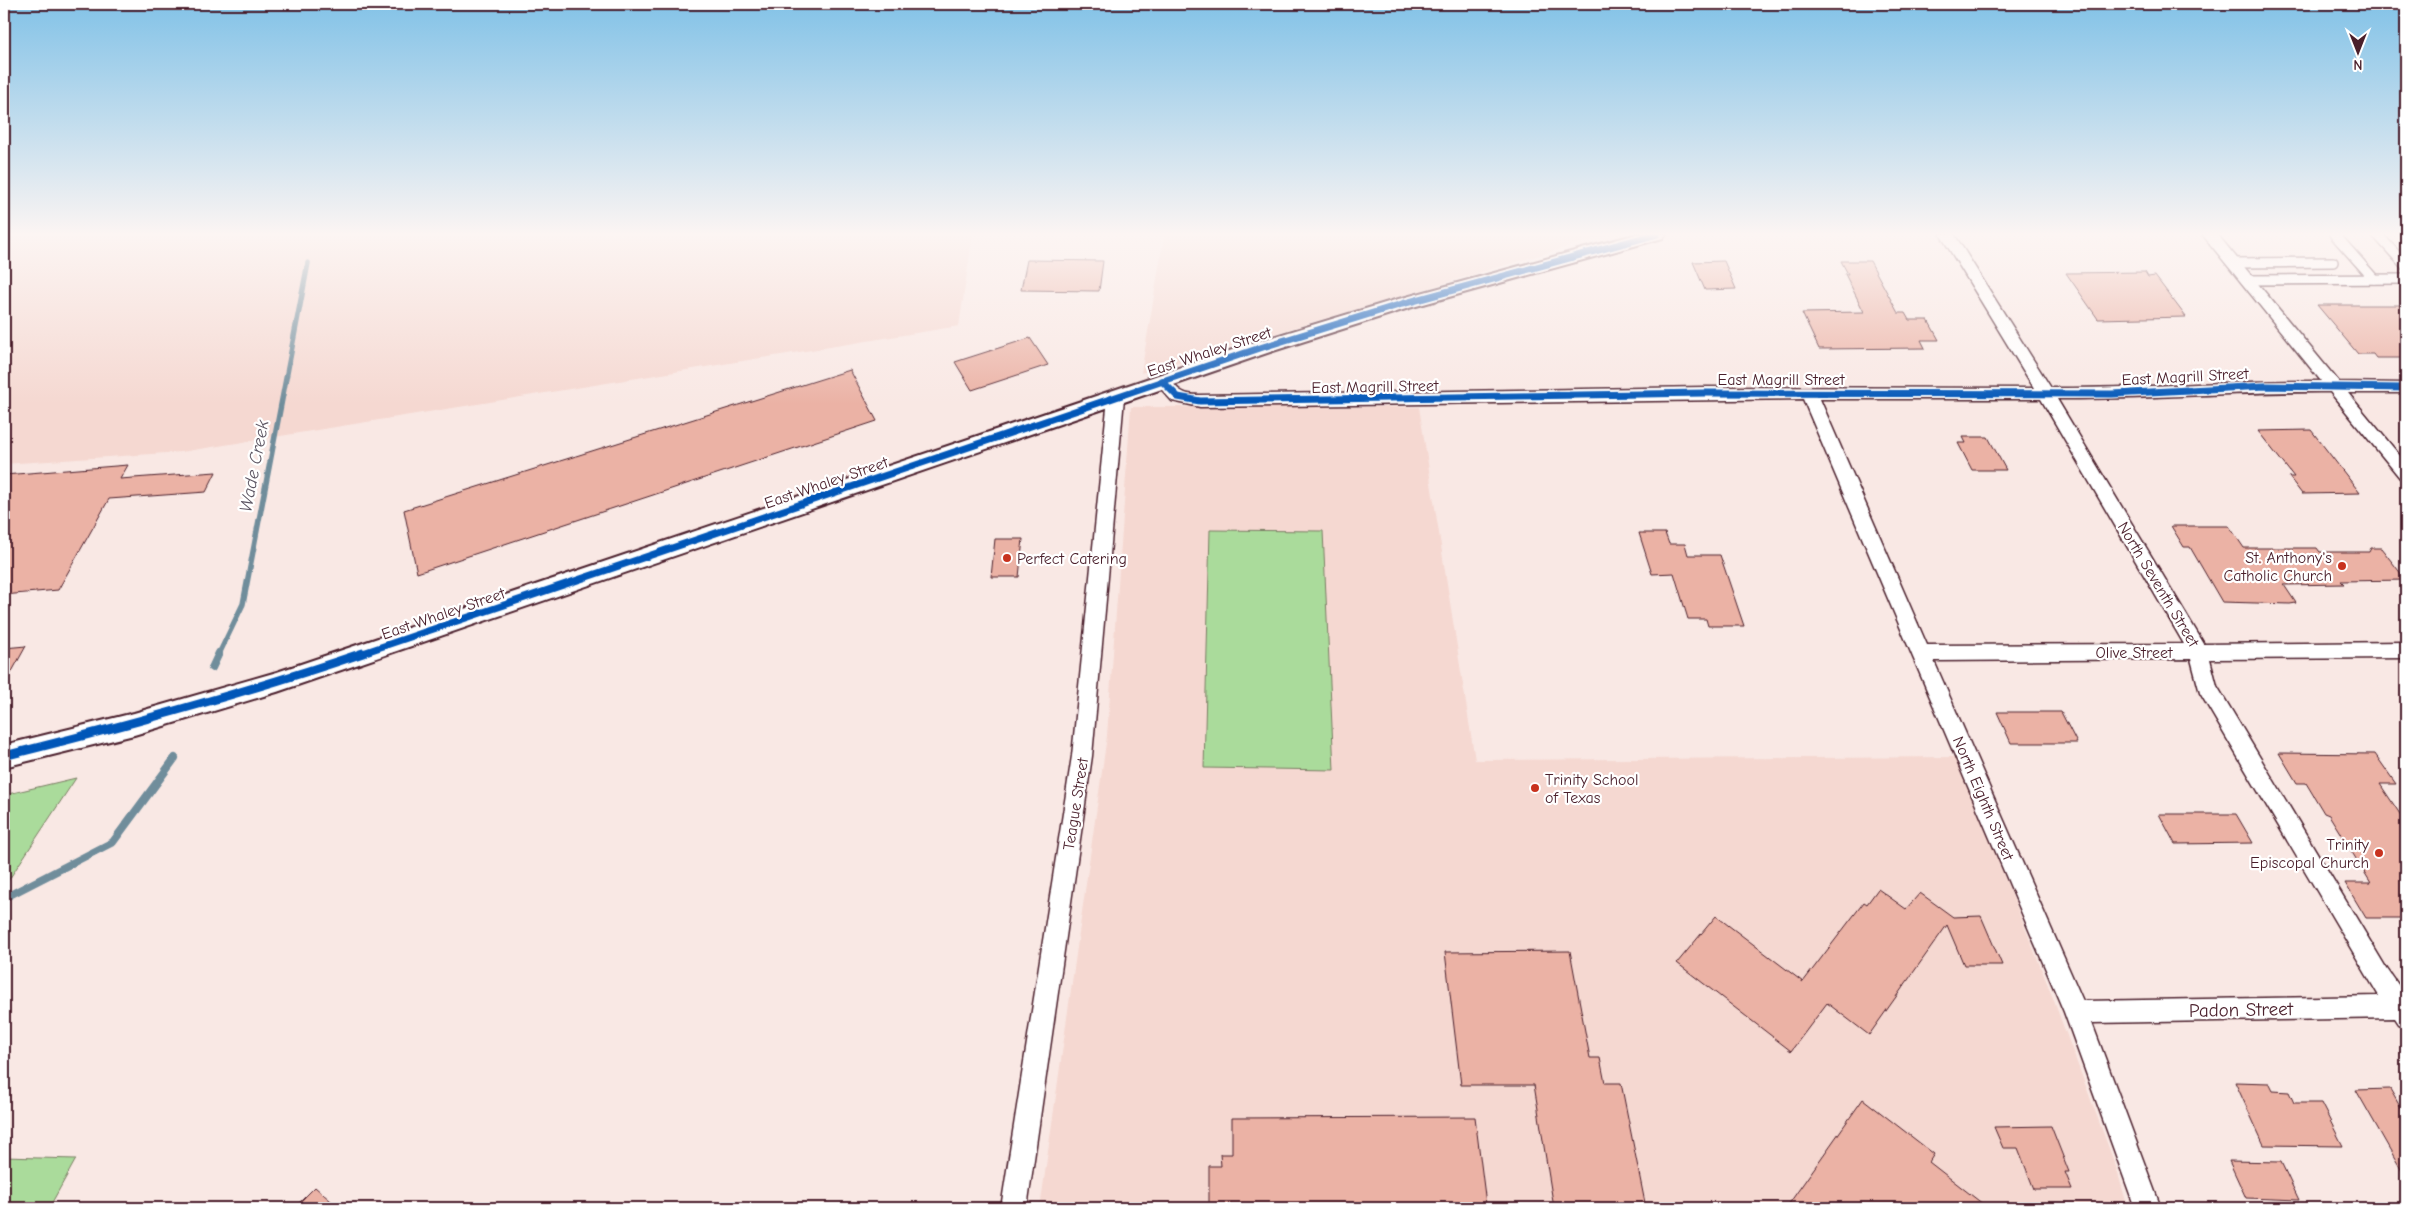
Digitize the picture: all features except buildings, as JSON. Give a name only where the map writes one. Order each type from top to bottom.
[{"type":"street","name":"East Whaley Street","points":[[4,756],[178,711],[332,665],[1162,382],[1402,304],[1451,291]]},
{"type":"street","name":"North Seventh Street","points":[[1982,291],[2046,394],[2199,652],[2207,687],[2378,974],[2404,1010]]},
{"type":"street","points":[[2255,291],[2406,474]]},
{"type":"street","name":"East Magrill Street","points":[[1162,382],[1178,397],[1200,401],[1809,393],[2143,393],[2249,386],[2406,388]]},
{"type":"street","name":"North Eighth Street","points":[[1809,393],[2076,1012],[2148,1208]]},
{"type":"street","name":"Teague Street","points":[[1014,1208],[1083,748],[1116,398]]},
{"type":"street","name":"Olive Street","points":[[1922,653],[2406,650]]},
{"type":"street","name":"Padon Street","points":[[2076,1012],[2404,1010]]},
{"type":"shaded area","points":[[4,291],[964,291],[959,326],[181,452],[4,464]]},
{"type":"shaded area","points":[[1155,291],[1420,291],[1141,373]]},
{"type":"shaded area","name":"Trinity School of Texas","points":[[1131,407],[1419,407],[1475,760],[1957,757],[2051,993],[2116,1167],[2128,1208],[1040,1208],[1107,736]]},
{"type":"green space","points":[[1210,530],[1323,531],[1334,770],[1204,768]]},
{"type":"green space","points":[[76,778],[4,887],[4,795]]},
{"type":"green space","points":[[4,1157],[76,1159],[49,1208],[4,1208]]},
{"type":"waterway","name":"Wade Creek","points":[[219,654],[243,604],[303,291]]},
{"type":"waterway","name":"Wade Creek","points":[[212,668],[219,653]]},
{"type":"waterway","name":"Wade Creek","points":[[4,898],[113,842],[175,758]]},
{"type":"cycle path","points":[[4,756],[134,724],[277,682],[1263,347],[1451,291]]},
{"type":"cycle path","points":[[1162,381],[1178,397],[1200,401],[1310,401],[1704,393],[2112,394],[2265,386],[2406,388]]},
{"type":"place","name":"Perfect Catering","points":[[1007,558]]},
{"type":"place","name":"St. Anthony's Catholic Church","points":[[2342,566]]},
{"type":"place","name":"Trinity School of Texas","points":[[1535,788]]},
{"type":"place","name":"Trinity Episcopal Church","points":[[2379,853]]}]
